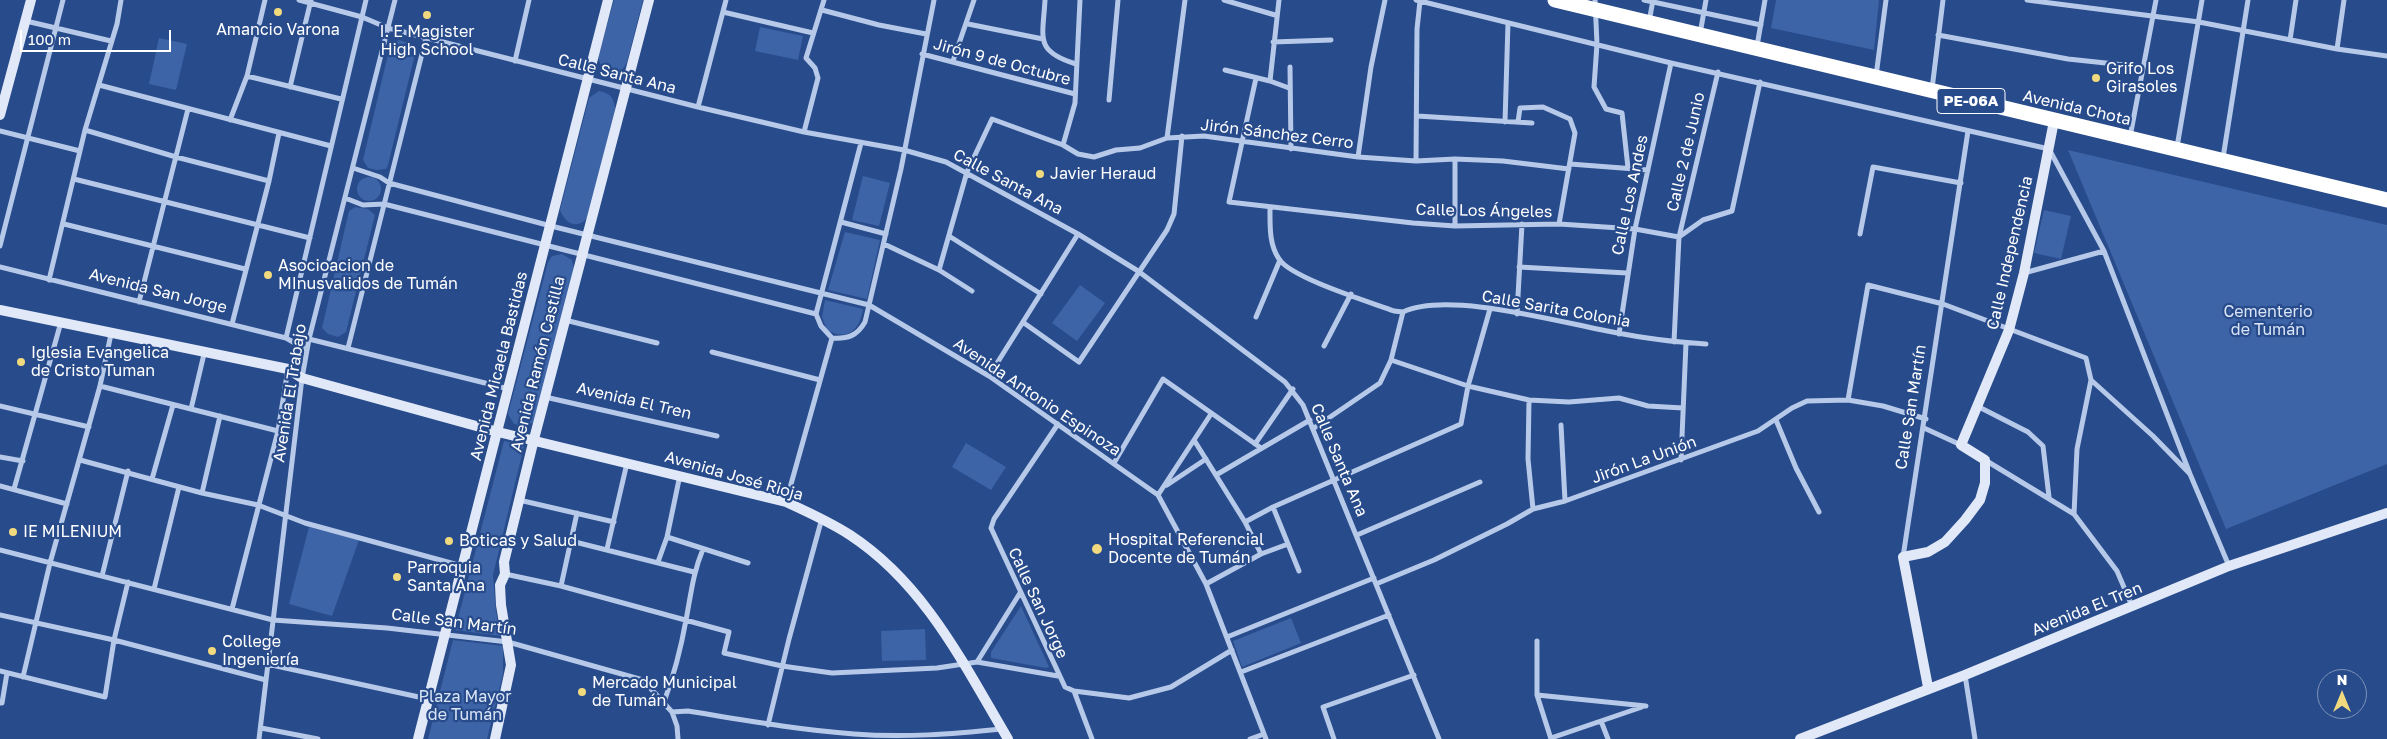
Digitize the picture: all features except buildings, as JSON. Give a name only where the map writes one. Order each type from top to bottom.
[{"type":"highway","name":"Avenida Chota","points":[[1555,0],[1595,5],[1649,24],[2387,200]]},
{"type":"main road","points":[[0,115],[31,0]]},
{"type":"main road","name":"Avenida Micaela Bastidas","points":[[418,739],[510,389],[608,0]]},
{"type":"main road","name":"Avenida Ramón Castilla","points":[[495,739],[511,665],[500,595],[504,562],[545,396],[649,0]]},
{"type":"main road","name":"Calle Independencia","points":[[1961,445],[2009,330],[2024,273],[2054,121]]},
{"type":"main road","points":[[0,310],[288,370],[302,378],[498,432]]},
{"type":"main road","name":"Avenida José Rioja","points":[[498,432],[534,439],[786,502],[822,518],[851,535],[900,576],[920,598],[964,664],[1008,739]]},
{"type":"main road","points":[[1903,557],[1928,552],[1945,542],[1966,520],[1980,500],[1986,483],[1985,460],[1961,445]]},
{"type":"main road","name":"Avenida El Tren","points":[[1800,739],[1928,687],[1965,675],[2229,566],[2387,512]]},
{"type":"main road","name":"Calle San Martín","points":[[1903,557],[1928,687]]},
{"type":"street","points":[[0,246],[63,0]]},
{"type":"street","points":[[49,280],[64,224],[85,130],[122,0]]},
{"type":"street","points":[[230,120],[247,76],[265,0]]},
{"type":"street","name":"Calle Santa Ana","points":[[299,0],[310,1],[362,17],[388,28],[698,107],[804,132],[926,155],[967,172],[1078,234],[1138,271],[1293,389],[1314,428],[1439,739]]},
{"type":"street","name":"Avenida El Trabajo","points":[[286,338],[341,99],[366,0]]},
{"type":"street","name":"Avenida El Trabajo","points":[[259,739],[284,516],[307,350],[395,0]]},
{"type":"street","points":[[515,61],[527,0]]},
{"type":"street","points":[[698,107],[726,0]]},
{"type":"street","points":[[804,132],[818,78],[815,68],[806,58],[824,0]]},
{"type":"street","points":[[832,338],[852,337],[860,332],[866,322],[904,150],[934,0]]},
{"type":"street","points":[[953,61],[968,24],[974,0]]},
{"type":"street","points":[[1045,0],[1043,39],[1047,50],[1058,58],[1076,64]]},
{"type":"street","name":"Jirón 9 de Octubre","points":[[1063,145],[1075,94],[1080,0]]},
{"type":"street","points":[[1109,100],[1118,0]]},
{"type":"street","points":[[1167,138],[1185,0]]},
{"type":"street","points":[[1224,0],[1275,15]]},
{"type":"street","points":[[1270,81],[1275,15],[1279,0]]},
{"type":"street","points":[[1358,157],[1371,67],[1385,0]]},
{"type":"street","points":[[1644,0],[1761,25]]},
{"type":"street","points":[[1700,35],[1706,0]]},
{"type":"street","points":[[1756,50],[1765,0]]},
{"type":"street","points":[[1876,79],[1886,0]]},
{"type":"street","points":[[1931,92],[1943,0]]},
{"type":"street","points":[[2027,0],[2153,18],[2199,22],[2337,49],[2387,56]]},
{"type":"street","points":[[2130,139],[2156,0]]},
{"type":"street","points":[[2177,150],[2202,0]]},
{"type":"street","points":[[2223,160],[2248,0]]},
{"type":"street","points":[[2290,40],[2296,0]]},
{"type":"street","points":[[2337,49],[2344,0]]},
{"type":"street","points":[[290,87],[310,1]]},
{"type":"street","points":[[1416,161],[1418,1],[1671,63],[1718,72],[2049,149],[2104,251],[2190,474],[2229,566]]},
{"type":"street","points":[[1649,24],[1653,1]]},
{"type":"street","points":[[1595,5],[1597,44],[1594,87],[1606,109],[1622,114],[1628,168]]},
{"type":"street","points":[[822,10],[879,25],[926,34]]},
{"type":"street","points":[[723,12],[813,33]]},
{"type":"street","points":[[26,21],[111,41]]},
{"type":"street","points":[[1504,122],[1508,23]]},
{"type":"street","points":[[968,24],[1043,39]]},
{"type":"street","points":[[1938,34],[2068,59],[2144,67]]},
{"type":"street","points":[[348,348],[426,38]]},
{"type":"street","points":[[1273,42],[1331,40]]},
{"type":"street","name":"Jirón 9 de Octubre","points":[[922,54],[1075,94]]},
{"type":"street","name":"Calle Los Andes","points":[[1619,334],[1635,229],[1671,63]]},
{"type":"street","points":[[1290,67],[1291,149]]},
{"type":"street","points":[[1225,70],[1270,81],[1289,88]]},
{"type":"street","name":"Calle 2 de Junio","points":[[1674,342],[1679,237],[1718,72]]},
{"type":"street","points":[[247,76],[341,99]]},
{"type":"street","points":[[1240,142],[1256,78]]},
{"type":"street","points":[[1679,237],[1703,220],[1732,211],[1760,82]]},
{"type":"street","points":[[99,85],[331,146]]},
{"type":"street","points":[[1518,122],[1520,108],[1543,107],[1570,119],[1575,132],[1559,224]]},
{"type":"street","points":[[139,302],[188,109]]},
{"type":"street","points":[[1418,116],[1532,123]]},
{"type":"street","name":"Jirón Sánchez Cerro","points":[[967,172],[992,119],[1063,145],[1078,154],[1094,157],[1116,150],[1140,148],[1167,138],[1204,136],[1358,157],[1416,161],[1455,159],[1503,161],[1569,167],[1648,170]]},
{"type":"street","points":[[85,130],[176,157],[269,181]]},
{"type":"street","points":[[0,131],[80,151]]},
{"type":"street","name":"Calle San Martín","points":[[1903,557],[1907,519],[1926,419],[1968,131]]},
{"type":"street","points":[[232,324],[269,181],[278,133]]},
{"type":"street","points":[[1024,323],[1079,362],[1167,230],[1174,214],[1182,136]]},
{"type":"street","name":"Calle Los Ángeles","points":[[1240,142],[1229,202],[1270,208],[1455,226],[1559,224],[1635,229],[1679,237]]},
{"type":"street","points":[[832,338],[821,326],[816,314],[861,143]]},
{"type":"street","points":[[1455,159],[1455,226]]},
{"type":"street","points":[[1860,234],[1873,167],[1961,183]]},
{"type":"street","name":"Avenida Antonio Espinoza","points":[[353,168],[380,177],[389,183],[551,226],[869,305],[989,376],[1158,494],[1206,584],[1265,736]]},
{"type":"street","points":[[938,270],[967,172]]},
{"type":"street","points":[[74,180],[310,238]]},
{"type":"street","points":[[345,198],[363,205],[384,204],[816,314]]},
{"type":"street","points":[[1270,208],[1271,240],[1280,260],[1295,273],[1394,311],[1403,312],[1391,360],[1380,382],[1314,428]]},
{"type":"street","points":[[841,222],[886,234]]},
{"type":"street","points":[[64,224],[153,245],[245,270]]},
{"type":"street","points":[[1517,314],[1522,224]]},
{"type":"street","points":[[989,376],[1024,323],[1078,234]]},
{"type":"street","points":[[948,236],[1042,294]]},
{"type":"street","points":[[884,244],[938,270],[972,290]]},
{"type":"street","points":[[2024,273],[2104,251]]},
{"type":"street","points":[[1256,317],[1280,260]]},
{"type":"street","name":"Avenida San Jorge","points":[[0,267],[286,338],[307,350]]},
{"type":"street","points":[[1519,267],[1627,273]]},
{"type":"street","points":[[1848,400],[1868,285],[1943,304],[2086,358],[2091,380],[2077,449],[2074,514]]},
{"type":"street","points":[[1324,346],[1351,294]]},
{"type":"street","name":"Calle Sarita Colonia","points":[[1403,312],[1414,307],[1446,303],[1490,309],[1619,334],[1674,342],[1706,344]]},
{"type":"street","points":[[1245,522],[1273,507],[1461,424],[1468,386],[1490,309]]},
{"type":"street","points":[[565,320],[658,343]]},
{"type":"street","points":[[14,489],[61,322]]},
{"type":"street","points":[[23,677],[50,564],[100,386],[111,334]]},
{"type":"street","points":[[786,502],[832,338]]},
{"type":"street","points":[[310,339],[510,389]]},
{"type":"street","points":[[1681,460],[1686,342]]},
{"type":"street","points":[[712,352],[820,380]]},
{"type":"street","points":[[191,409],[204,354]]},
{"type":"street","points":[[1391,360],[1468,386],[1529,400],[1569,402],[1619,398],[1648,406],[1683,408]]},
{"type":"street","points":[[232,609],[278,431],[288,370]]},
{"type":"street","points":[[1114,464],[1163,380],[1262,448]]},
{"type":"street","points":[[2091,380],[2153,436],[2190,474]]},
{"type":"street","points":[[100,386],[278,431]]},
{"type":"street","points":[[1255,444],[1293,389]]},
{"type":"street","name":"Avenida El Tren","points":[[545,396],[717,436]]},
{"type":"street","points":[[1529,400],[1528,459],[1533,509]]},
{"type":"street","name":"Jirón La Unión","points":[[1376,584],[1434,560],[1533,509],[1565,501],[1758,431],[1792,408],[1807,401],[1848,400],[1883,406],[1926,419]]},
{"type":"street","points":[[152,480],[173,405]]},
{"type":"street","points":[[0,406],[89,427]]},
{"type":"street","points":[[1977,406],[2028,432],[2043,446],[2049,497]]},
{"type":"street","points":[[1158,494],[1211,414]]},
{"type":"street","points":[[202,493],[220,416]]},
{"type":"street","points":[[1216,476],[1310,420]]},
{"type":"street","points":[[1776,420],[1796,468],[1819,512]]},
{"type":"street","name":"Calle San Jorge","points":[[1058,424],[994,519],[991,528],[1058,676],[1065,687],[1074,691]]},
{"type":"street","points":[[1561,425],[1565,501]]},
{"type":"street","points":[[1924,428],[1961,445]]},
{"type":"street","points":[[1194,440],[1245,522],[1262,554]]},
{"type":"street","points":[[0,457],[23,461]]},
{"type":"street","points":[[1165,486],[1206,459]]},
{"type":"street","points":[[80,460],[202,493],[258,505],[284,516],[463,567]]},
{"type":"street","points":[[1985,460],[2017,481],[2049,497],[2074,514],[2117,572],[2132,607]]},
{"type":"street","points":[[607,549],[627,463]]},
{"type":"street","points":[[102,576],[128,472]]},
{"type":"street","points":[[658,562],[667,537],[680,475]]},
{"type":"street","points":[[1357,535],[1480,482]]},
{"type":"street","points":[[0,486],[67,504]]},
{"type":"street","points":[[154,589],[179,487]]},
{"type":"street","points":[[519,500],[614,522]]},
{"type":"street","points":[[1273,507],[1299,571]]},
{"type":"street","points":[[561,586],[577,513]]},
{"type":"street","points":[[768,725],[822,518]]},
{"type":"street","points":[[667,537],[748,563]]},
{"type":"street","points":[[571,541],[694,572]]},
{"type":"street","points":[[1206,584],[1262,554],[1288,544]]},
{"type":"street","points":[[664,702],[674,677],[694,572],[704,548]]},
{"type":"street","name":"Calle San Martín","points":[[0,550],[273,620],[508,642],[643,680],[672,712]]},
{"type":"street","points":[[504,574],[561,586],[728,632],[724,653],[782,666],[832,673],[937,668],[978,662],[1058,676]]},
{"type":"street","points":[[1226,637],[1374,578]]},
{"type":"street","points":[[0,671],[105,697],[114,640],[128,582]]},
{"type":"street","points":[[978,662],[1020,593]]},
{"type":"street","points":[[0,615],[114,640],[266,680]]},
{"type":"street","points":[[1241,672],[1389,615]]},
{"type":"street","points":[[1537,641],[1537,695],[1551,739],[1646,706],[1537,695]]},
{"type":"street","points":[[1092,739],[1074,691],[1129,698],[1170,687],[1232,650]]},
{"type":"street","points":[[267,664],[428,699]]},
{"type":"street","points":[[1,703],[7,673]]},
{"type":"street","points":[[1334,739],[1323,707],[1414,675]]},
{"type":"street","points":[[1965,675],[1975,739]]},
{"type":"street","points":[[678,739],[677,726],[672,712],[688,711],[768,725],[856,734],[948,734],[1002,729]]},
{"type":"street","points":[[1601,721],[1608,739]]},
{"type":"street","points":[[261,728],[318,739]]},
{"type":"street","points":[[1250,739],[1265,736]]},
{"type":"green space","points":[[614,0],[643,0],[627,62],[619,72],[610,73],[602,69],[598,57]]},
{"type":"green space","points":[[1776,0],[1879,0],[1874,50],[1771,28]]},
{"type":"green space","points":[[760,27],[803,36],[798,60],[755,51]]},
{"type":"green space","points":[[159,38],[187,44],[176,90],[149,84]]},
{"type":"green space","points":[[399,40],[412,44],[416,50],[388,165],[386,169],[377,170],[368,168],[363,160],[390,46]]},
{"type":"green space","points":[[599,91],[611,96],[615,109],[588,217],[580,223],[572,224],[565,219],[560,210],[589,98]]},
{"type":"green space","name":"Cementerio de Tumán","points":[[2068,150],[2387,225],[2387,464],[2226,529]]},
{"type":"green space","points":[[863,176],[890,183],[879,226],[852,220]]},
{"type":"green space","points":[[369,177],[378,180],[381,189],[378,198],[369,201],[360,198],[357,189],[360,180]]},
{"type":"green space","points":[[355,207],[368,209],[375,215],[346,332],[338,337],[328,334],[322,328],[349,211]]},
{"type":"green space","points":[[2044,210],[2071,216],[2061,259],[2034,253]]},
{"type":"green space","points":[[845,232],[880,240],[867,299],[828,290]]},
{"type":"green space","points":[[562,254],[572,260],[574,269],[535,421],[525,426],[514,424],[508,414],[548,262],[552,256]]},
{"type":"green space","points":[[1080,285],[1105,303],[1077,341],[1052,323]]},
{"type":"green space","points":[[825,300],[863,309],[859,322],[852,332],[841,335],[827,330],[822,317]]},
{"type":"green space","points":[[504,441],[524,446],[493,575],[496,612],[501,636],[455,630]]},
{"type":"green space","points":[[966,443],[1006,467],[991,490],[952,467]]},
{"type":"green space","points":[[309,527],[359,540],[332,616],[289,604]]},
{"type":"green space","points":[[1021,606],[1049,667],[991,658],[991,652]]},
{"type":"green space","points":[[1291,618],[1301,643],[1242,667],[1233,641]]},
{"type":"green space","points":[[925,629],[926,660],[882,661],[881,631]]},
{"type":"green space","name":"Plaza Mayor de Tumán","points":[[453,640],[503,646],[503,674],[487,739],[428,739]]},
{"type":"place","name":"Amancio Varona","points":[[278,12]]},
{"type":"place","name":"I. E Magister High School","points":[[427,15]]},
{"type":"place","name":"Grifo Los Girasoles","points":[[2096,78]]},
{"type":"place","name":"Javier Heraud","points":[[1040,174]]},
{"type":"place","name":"Asocioacion de MInusvalidos de Tumán","points":[[268,275]]},
{"type":"place","name":"Iglesia Evangelica de Cristo Tuman","points":[[21,362]]},
{"type":"place","name":"IE MILENIUM","points":[[13,532]]},
{"type":"place","name":"Boticas y Salud","points":[[449,541]]},
{"type":"place","name":"Hospital Referencial Docente de Tumán","points":[[1097,549]]},
{"type":"place","name":"Parroquia Santa Ana","points":[[397,577]]},
{"type":"place","name":"College Ingeniería","points":[[212,651]]},
{"type":"place","name":"Mercado Municipal de Tumán","points":[[582,692]]}]
